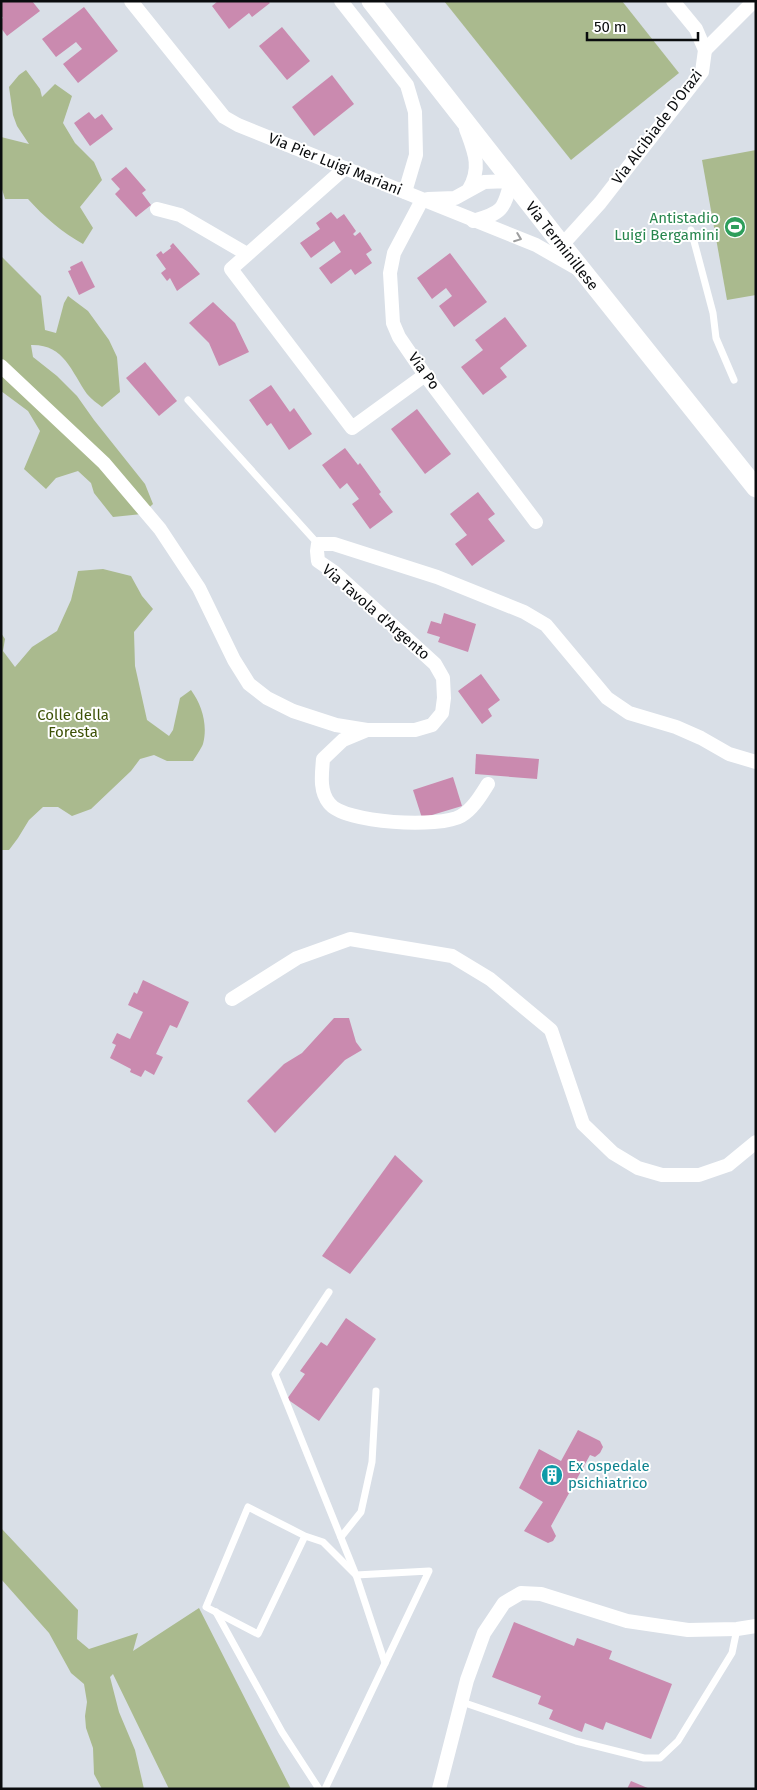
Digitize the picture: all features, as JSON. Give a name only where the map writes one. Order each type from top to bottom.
[{"type":"main road","name":"Via Terminillese","points":[[371,1],[582,271],[756,488]]},
{"type":"street","name":"Via Pier Luigi Mariani","points":[[131,1],[224,117],[238,125],[472,221],[536,245],[582,271]]},
{"type":"street","points":[[341,1],[407,85],[415,112],[416,155],[405,192]]},
{"type":"street","name":"Via Alcibiade D'Orazi","points":[[562,245],[600,202],[702,72],[705,50],[696,29],[673,1]]},
{"type":"street","points":[[705,50],[754,1]]},
{"type":"street","points":[[461,117],[476,158],[477,169],[474,181],[469,189]]},
{"type":"street","points":[[345,168],[231,269],[352,428],[425,375]]},
{"type":"street","points":[[422,200],[455,198],[484,182],[511,181],[507,198],[501,208],[493,216],[472,221]]},
{"type":"street","name":"Via Po","points":[[422,200],[394,253],[390,273],[393,323],[399,337],[425,375],[536,522]]},
{"type":"street","points":[[157,209],[180,216],[247,254]]},
{"type":"street","name":"Via Tavola d'Argento","points":[[1,366],[104,463],[160,529],[199,588],[234,660],[249,684],[267,698],[293,711],[336,725],[367,730],[415,730],[432,725],[442,713],[444,698],[443,678],[435,664],[334,572],[318,561],[318,544],[334,544],[437,577],[524,612],[546,624],[607,698],[629,713],[676,727],[702,738],[729,754],[756,762]]},
{"type":"street","points":[[367,730],[343,740],[323,759],[321,782],[328,803],[338,810],[360,819],[379,821],[408,823],[446,821],[461,816],[474,805],[488,784]]},
{"type":"street","points":[[232,999],[297,958],[350,940],[452,956],[490,979],[551,1030],[583,1124],[614,1153],[638,1168],[662,1175],[699,1175],[728,1165],[756,1142]]},
{"type":"street","points":[[439,1789],[467,1680],[484,1633],[504,1603],[521,1593],[542,1594],[627,1621],[688,1630],[737,1629],[756,1626]]},
{"type":"lane","points":[[691,230],[713,313],[716,338],[734,380]]},
{"type":"lane","points":[[188,400],[318,544]]},
{"type":"lane","points":[[328,1292],[275,1374],[356,1575],[385,1664]]},
{"type":"lane","points":[[341,1536],[361,1512],[372,1462],[376,1391]]},
{"type":"lane","points":[[305,1536],[258,1634],[206,1606],[248,1507],[305,1536],[323,1542],[356,1575],[429,1571],[325,1789]]},
{"type":"lane","points":[[216,1612],[282,1732],[319,1789]]},
{"type":"lane","points":[[462,1702],[576,1741],[644,1758],[660,1758],[678,1741],[732,1653],[737,1629]]},
{"type":"green space","points":[[444,1],[622,1],[679,73],[571,160]]},
{"type":"green space","points":[[26,70],[40,89],[42,97],[55,84],[72,96],[63,123],[75,143],[94,162],[102,180],[80,207],[93,228],[83,244],[54,224],[28,199],[5,199],[1,186],[1,137],[29,144],[17,126],[13,115],[9,87]]},
{"type":"green space","name":"Antistadio Luigi Bergamini","points":[[756,150],[756,295],[727,300],[702,160]]},
{"type":"green space","points":[[1,256],[41,296],[45,330],[56,333],[64,303],[68,296],[88,311],[109,340],[117,357],[120,392],[102,407],[87,394],[71,368],[59,354],[42,346],[31,345],[33,357],[57,376],[77,396],[145,484],[153,504],[142,514],[113,517],[94,493],[91,483],[78,471],[56,478],[46,489],[24,469],[40,431],[28,411],[1,391]]},
{"type":"green space","name":"Colle della Foresta","points":[[103,569],[131,576],[142,596],[153,609],[134,632],[135,666],[147,720],[169,736],[173,730],[180,698],[191,690],[203,716],[205,730],[203,744],[193,761],[167,761],[154,755],[140,759],[131,771],[91,809],[72,816],[58,807],[43,807],[29,820],[9,850],[1,850],[1,633],[5,639],[3,651],[15,667],[32,647],[57,631],[71,600],[78,571]]},
{"type":"green space","points":[[1,1528],[78,1610],[77,1639],[89,1649],[138,1633],[133,1651],[199,1608],[291,1789],[169,1789],[113,1674],[110,1677],[119,1712],[135,1750],[144,1789],[102,1789],[94,1774],[93,1748],[86,1728],[87,1702],[84,1684],[71,1673],[49,1633],[1,1579]]},
{"type":"building","points":[[1,1],[32,1],[40,11],[7,36],[1,28],[1,19],[3,18],[1,15]]},
{"type":"building","points":[[218,1],[268,1],[270,3],[252,17],[249,13],[229,29],[212,6]]},
{"type":"building","points":[[84,7],[118,51],[78,83],[63,64],[82,49],[76,42],[56,57],[42,39]]},
{"type":"building","points":[[282,27],[310,61],[287,80],[259,46]]},
{"type":"building","points":[[332,75],[354,104],[314,136],[292,107]]},
{"type":"building","points":[[89,112],[95,119],[102,114],[113,129],[90,146],[74,123]]},
{"type":"building","points":[[126,167],[146,190],[142,193],[151,205],[136,217],[115,194],[120,189],[111,179]]},
{"type":"building","points":[[331,212],[337,219],[344,214],[356,231],[353,234],[355,236],[360,232],[372,250],[366,254],[372,263],[355,275],[351,269],[331,284],[319,268],[341,252],[334,241],[311,258],[300,243],[320,229],[316,223]]},
{"type":"building","points":[[173,243],[200,274],[177,291],[170,278],[167,281],[161,273],[166,269],[156,255],[161,251],[163,254],[171,248],[170,246]]},
{"type":"building","points":[[450,253],[487,302],[454,327],[439,306],[452,296],[446,288],[432,299],[417,278]]},
{"type":"building","points":[[82,261],[95,287],[79,295],[68,271],[71,270],[70,267]]},
{"type":"building","points":[[213,302],[235,323],[249,352],[219,366],[209,343],[189,323]]},
{"type":"building","points":[[505,317],[527,346],[500,368],[507,377],[483,395],[461,367],[483,350],[475,340]]},
{"type":"building","points":[[145,362],[177,401],[159,416],[126,378]]},
{"type":"building","points":[[271,385],[290,412],[294,408],[312,434],[289,450],[271,423],[267,426],[249,400]]},
{"type":"building","points":[[417,409],[451,454],[425,474],[391,429]]},
{"type":"building","points":[[345,448],[358,465],[360,463],[381,492],[379,494],[393,512],[370,529],[352,504],[359,499],[347,483],[340,489],[322,465]]},
{"type":"building","points":[[478,492],[495,514],[488,519],[505,541],[472,566],[455,544],[467,535],[450,514]]},
{"type":"building","points":[[444,613],[476,624],[468,652],[438,642],[440,637],[427,633],[431,621],[441,624]]},
{"type":"building","points":[[481,674],[500,700],[488,709],[492,716],[482,724],[458,691]]},
{"type":"building","points":[[476,754],[539,759],[537,779],[475,774]]},
{"type":"building","points":[[453,777],[462,806],[422,818],[413,790]]},
{"type":"building","points":[[143,980],[189,1002],[177,1028],[170,1025],[156,1054],[163,1057],[154,1075],[145,1070],[141,1077],[130,1072],[131,1069],[110,1058],[116,1045],[112,1043],[117,1033],[130,1039],[143,1012],[128,1005],[134,992],[137,994]]},
{"type":"building","points":[[334,1018],[349,1018],[356,1042],[362,1050],[345,1060],[275,1133],[247,1101],[284,1064],[302,1053]]},
{"type":"building","points":[[395,1155],[423,1181],[350,1274],[322,1256]]},
{"type":"building","points":[[346,1318],[376,1339],[319,1421],[287,1399],[305,1374],[300,1371],[321,1342],[327,1346]]},
{"type":"building","name":"Ex ospedale psichiatrico","points":[[578,1430],[600,1441],[603,1447],[595,1457],[590,1455],[551,1526],[556,1536],[553,1541],[548,1543],[524,1531],[543,1502],[519,1488],[539,1449],[561,1461]]},
{"type":"building","points":[[514,1622],[574,1646],[577,1638],[612,1651],[609,1659],[672,1684],[651,1739],[606,1722],[603,1730],[585,1723],[582,1732],[549,1719],[553,1710],[538,1704],[541,1696],[492,1677]]},
{"type":"building","points":[[631,1781],[650,1789],[627,1789]]},
{"type":"place","name":"Antistadio Luigi Bergamini","points":[[735,227]]},
{"type":"place","name":"Ex ospedale psichiatrico","points":[[552,1475]]}]
